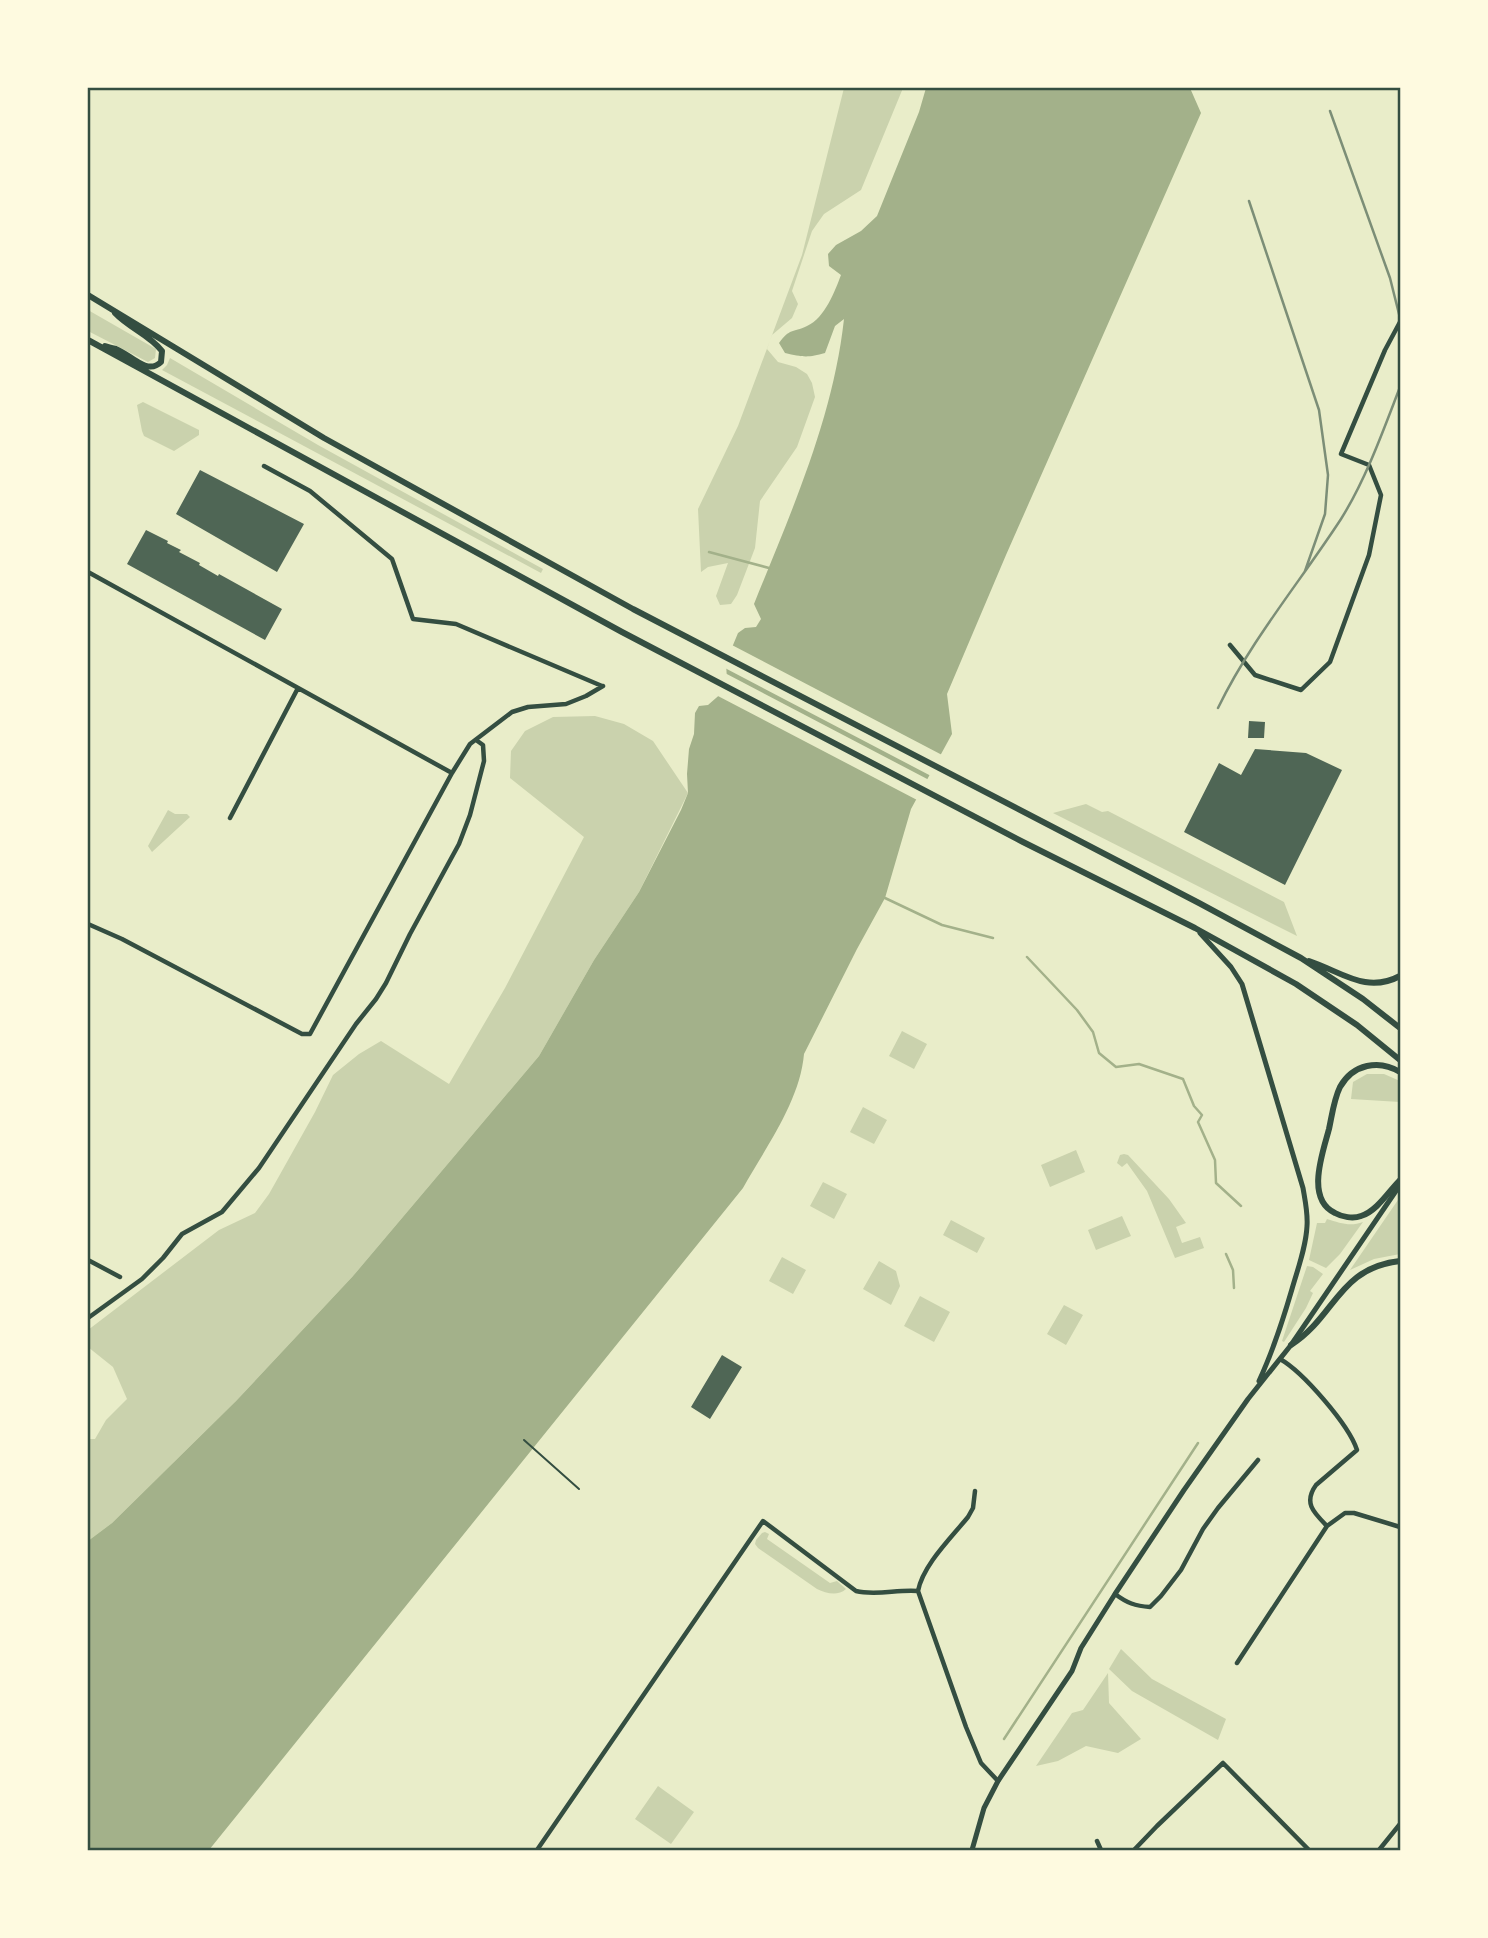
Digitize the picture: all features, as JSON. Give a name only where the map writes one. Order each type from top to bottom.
[{"type":"main road","points":[[88,295],[324,438],[634,608],[1301,958],[1401,1028]]},
{"type":"main road","points":[[96,344],[117,349],[150,368],[161,362],[162,351],[158,345],[125,324],[108,306]]},
{"type":"main road","points":[[88,340],[622,632],[1023,842],[1195,928],[1296,984],[1357,1025],[1401,1060]]},
{"type":"main road","points":[[1301,958],[1355,981],[1375,984],[1401,976]]},
{"type":"main road","points":[[1401,1072],[1384,1065],[1370,1065],[1347,1076],[1339,1089],[1320,1165],[1318,1184],[1321,1199],[1328,1210],[1337,1215],[1351,1217],[1363,1216],[1376,1207],[1401,1182]]},
{"type":"main road","points":[[1291,1345],[1303,1337],[1352,1280],[1373,1267],[1401,1261]]},
{"type":"street","points":[[1230,645],[1255,675],[1301,690],[1330,662],[1369,555],[1381,495],[1369,465],[1342,454],[1385,350],[1401,323]]},
{"type":"street","points":[[88,924],[122,939],[302,1034],[310,1034],[465,750],[475,739],[512,712],[528,707],[566,704],[603,686],[456,624],[413,619],[392,559],[310,491],[264,466]]},
{"type":"street","points":[[88,572],[452,773]]},
{"type":"street","points":[[230,818],[298,688]]},
{"type":"street","points":[[88,1318],[142,1279],[182,1234],[222,1212],[259,1168],[356,1024],[376,999],[459,844],[470,815],[484,761],[483,745],[475,739]]},
{"type":"street","points":[[1195,928],[1231,967],[1242,984],[1303,1188],[1307,1225],[1303,1253],[1270,1357],[1255,1390]]},
{"type":"street","points":[[972,1850],[984,1808],[998,1782],[1072,1671],[1081,1648],[1115,1594],[1184,1490],[1255,1390],[1291,1345],[1401,1182]]},
{"type":"street","points":[[88,1260],[120,1277]]},
{"type":"street","points":[[1280,1359],[1289,1364],[1331,1410],[1347,1429],[1357,1450],[1311,1492],[1311,1510],[1327,1526]]},
{"type":"street","points":[[1115,1594],[1126,1603],[1150,1607],[1181,1570],[1203,1529],[1218,1508],[1258,1460]]},
{"type":"street","points":[[975,1491],[973,1508],[968,1517],[920,1579],[918,1591],[981,1763],[998,1782]]},
{"type":"street","points":[[1237,1663],[1327,1526],[1345,1513],[1354,1513],[1401,1527]]},
{"type":"street","points":[[537,1850],[763,1521],[856,1591],[918,1591]]},
{"type":"street","points":[[1134,1850],[1223,1763],[1309,1850]]},
{"type":"street","points":[[1379,1850],[1401,1824]]},
{"type":"street","points":[[1097,1841],[1101,1850]]},
{"type":"path","points":[[524,1440],[579,1489]]},
{"type":"shaded area","points":[[844,88],[903,88],[861,190],[824,214],[812,231],[792,291],[798,304],[792,318],[772,335],[802,255]]},
{"type":"shaded area","points":[[926,88],[1190,88],[1201,113],[947,694],[952,734],[911,809],[885,898],[804,1054],[801,1072],[789,1106],[743,1188],[209,1850],[88,1850],[88,1541],[112,1523],[236,1401],[353,1276],[539,1056],[594,960],[639,892],[688,793],[689,749],[694,734],[695,713],[699,706],[708,705],[724,691],[727,681],[726,662],[738,633],[745,628],[756,627],[761,619],[754,604],[809,464],[831,393],[844,319],[835,326],[825,353],[801,356],[785,353],[779,343],[789,333],[813,322],[828,304],[841,275],[829,266],[828,254],[836,245],[861,231],[877,216]]},
{"type":"shaded area","points":[[88,310],[156,349],[155,358],[148,362],[88,331]]},
{"type":"shaded area","points":[[771,338],[767,349],[778,362],[796,367],[807,374],[815,397],[797,447],[760,501],[755,548],[737,595],[731,604],[720,605],[716,596],[728,563],[708,567],[701,572],[698,509],[738,426]]},
{"type":"shaded area","points":[[170,358],[318,445],[543,569],[541,573],[162,370]]},
{"type":"shaded area","points":[[143,402],[199,430],[199,435],[174,451],[144,436],[137,405]]},
{"type":"shaded area","points":[[595,716],[624,724],[653,741],[688,793],[639,892],[594,960],[539,1056],[353,1276],[236,1401],[112,1523],[88,1541],[88,1439],[95,1439],[106,1420],[127,1399],[113,1367],[88,1347],[88,1330],[219,1230],[255,1213],[269,1194],[333,1075],[359,1054],[381,1041],[449,1084],[505,988],[584,837],[510,778],[511,751],[525,731],[553,717]]},
{"type":"shaded area","points":[[1086,804],[1102,812],[1108,811],[1284,902],[1297,936],[1053,813]]},
{"type":"shaded area","points":[[168,810],[190,817],[152,852],[148,846]]},
{"type":"shaded area","points":[[902,1031],[927,1044],[914,1069],[889,1056]]},
{"type":"shaded area","points":[[1367,1074],[1384,1074],[1400,1081],[1400,1102],[1351,1099],[1353,1082]]},
{"type":"shaded area","points":[[863,1107],[887,1120],[874,1144],[850,1132]]},
{"type":"shaded area","points":[[1076,1150],[1085,1172],[1050,1187],[1041,1165]]},
{"type":"shaded area","points":[[1120,1155],[1128,1155],[1169,1199],[1186,1223],[1176,1227],[1182,1243],[1200,1237],[1204,1248],[1175,1258],[1147,1191],[1127,1163],[1122,1167],[1117,1163]]},
{"type":"shaded area","points":[[823,1182],[847,1194],[834,1219],[810,1206]]},
{"type":"shaded area","points":[[1400,1197],[1400,1254],[1374,1259],[1350,1270]]},
{"type":"shaded area","points":[[1122,1216],[1131,1236],[1096,1250],[1088,1230]]},
{"type":"shaded area","points":[[1327,1219],[1349,1224],[1363,1222],[1340,1254],[1326,1268],[1309,1260],[1317,1223],[1325,1223]]},
{"type":"shaded area","points":[[951,1220],[985,1238],[977,1253],[943,1235]]},
{"type":"shaded area","points":[[782,1257],[806,1270],[793,1294],[769,1281]]},
{"type":"shaded area","points":[[879,1261],[896,1271],[900,1286],[891,1305],[863,1289]]},
{"type":"shaded area","points":[[1307,1266],[1323,1274],[1310,1291],[1313,1293],[1306,1308],[1284,1342],[1282,1341]]},
{"type":"shaded area","points":[[920,1296],[950,1312],[934,1342],[904,1326]]},
{"type":"shaded area","points":[[1064,1305],[1083,1315],[1066,1345],[1047,1334]]},
{"type":"shaded area","points":[[765,1532],[769,1534],[767,1539],[830,1583],[837,1581],[846,1589],[835,1594],[817,1589],[758,1548],[756,1540]]},
{"type":"shaded area","points":[[1121,1649],[1152,1679],[1226,1719],[1218,1740],[1132,1691],[1109,1669]]},
{"type":"shaded area","points":[[1108,1673],[1109,1703],[1141,1739],[1118,1753],[1086,1746],[1058,1761],[1036,1766],[1072,1713],[1083,1710]]},
{"type":"shaded area","points":[[658,1786],[694,1812],[671,1844],[635,1819]]},
{"type":"pier","points":[[730,644],[944,756],[933,777],[723,667],[722,661]]},
{"type":"pier","points":[[723,672],[931,781],[919,801],[716,695],[721,689]]},
{"type":"building","points":[[200,470],[304,524],[277,572],[176,514]]},
{"type":"building","points":[[146,530],[168,541],[167,543],[181,550],[179,552],[200,563],[199,565],[282,609],[265,640],[127,564]]},
{"type":"building","points":[[1249,721],[1265,722],[1264,738],[1248,738]]},
{"type":"building","points":[[1255,749],[1306,753],[1342,770],[1285,885],[1184,832],[1219,763],[1241,775]]},
{"type":"building","points":[[722,1355],[742,1367],[710,1419],[691,1407]]},
{"type":"waterway","points":[[709,552],[769,568]]},
{"type":"waterway","points":[[885,898],[942,925],[993,938]]},
{"type":"waterway","points":[[1027,957],[1077,1010],[1093,1032],[1099,1053],[1116,1067],[1139,1064],[1183,1079],[1194,1106],[1202,1115],[1198,1122],[1215,1160],[1216,1183],[1241,1206]]},
{"type":"waterway","points":[[1226,1254],[1233,1270],[1234,1288]]},
{"type":"waterway","points":[[1004,1739],[1198,1443]]},
{"type":"railway","points":[[1330,111],[1390,278],[1400,318]]},
{"type":"railway","points":[[1249,201],[1319,410],[1328,475],[1325,514],[1305,571]]},
{"type":"railway","points":[[1218,708],[1245,659],[1350,504],[1374,454],[1400,387]]}]
